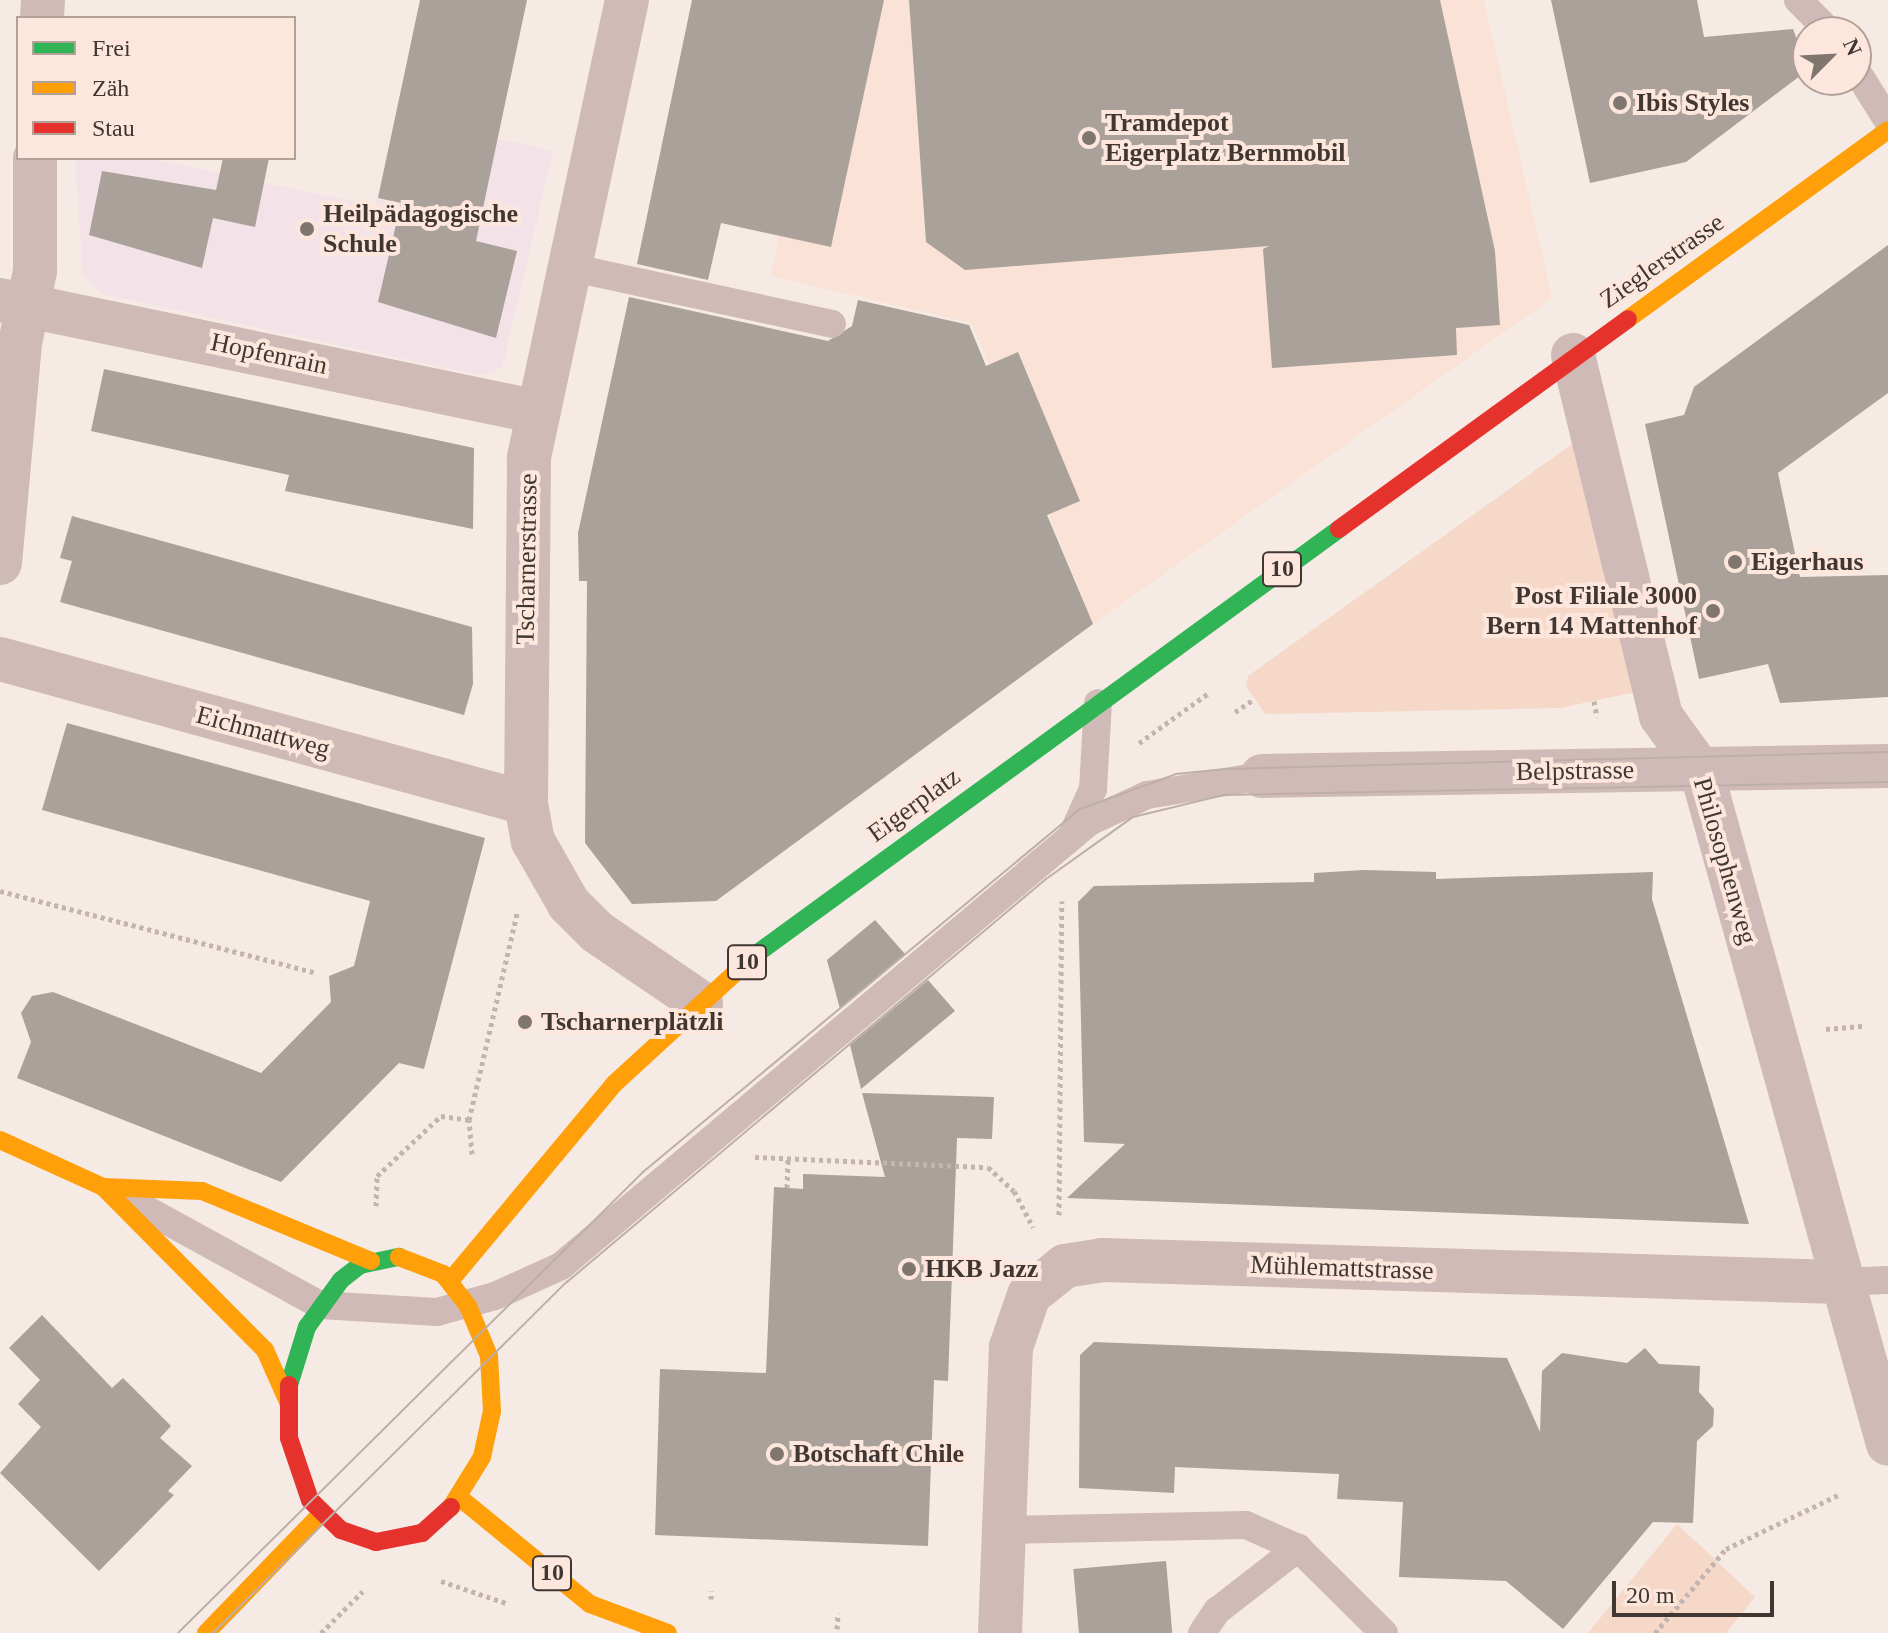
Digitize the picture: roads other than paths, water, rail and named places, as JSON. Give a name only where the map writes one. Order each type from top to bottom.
[{"type":"main road","name":"Zieglerstrasse","points":[[1466,435],[1888,130]]},
{"type":"main road","name":"Eigerplatz","points":[[450,1281],[594,1106],[701,1003],[825,901],[1466,435]]},
{"type":"main road","points":[[0,1140],[103,1187],[265,1350],[288,1402]]},
{"type":"main road","points":[[103,1187],[202,1191],[371,1261]]},
{"type":"main road","points":[[410,1258],[450,1281],[468,1306],[487,1347],[492,1411],[482,1457],[460,1498],[431,1529],[389,1542],[354,1536],[320,1515],[296,1469],[288,1402],[297,1352],[320,1305],[348,1273],[371,1261],[410,1258]]},
{"type":"main road","name":"10","points":[[460,1498],[590,1604],[668,1633]]},
{"type":"main road","points":[[206,1633],[320,1515]]},
{"type":"street","name":"Tscharnerstrasse","points":[[627,0],[538,412],[525,494],[529,822],[569,904],[597,932],[701,1003]]},
{"type":"street","points":[[0,563],[14,302],[35,160]]},
{"type":"street","name":"Hopfenrain","points":[[14,302],[538,412]]},
{"type":"street","name":"Philosophenweg","points":[[1573,355],[1661,716],[1702,773],[1840,1282]]},
{"type":"street","name":"Eichmattweg","points":[[0,659],[529,822]]},
{"type":"street","name":"Belpstrasse","points":[[1262,776],[1702,773],[1888,766]]},
{"type":"street","name":"Mühlemattstrasse","points":[[1004,1530],[1011,1347],[1029,1295],[1053,1272],[1093,1260],[1840,1282]]},
{"type":"street","points":[[1840,1282],[1888,1444]]},
{"type":"street","points":[[1000,1633],[1004,1530]]},
{"type":"lane","points":[[1798,0],[1814,16]]},
{"type":"lane","points":[[1872,96],[1888,121]]},
{"type":"lane","points":[[569,267],[832,324]]},
{"type":"lane","points":[[1072,835],[1093,789],[1098,703]]},
{"type":"lane","points":[[103,1187],[320,1305],[418,1313],[468,1306],[561,1266],[1072,835],[1147,795],[1262,776]]},
{"type":"lane","points":[[1840,1282],[1888,1280]]},
{"type":"lane","points":[[1004,1530],[1246,1525],[1298,1548],[1384,1633]]},
{"type":"lane","points":[[1202,1633],[1217,1611],[1298,1548]]},
{"type":"tram line","points":[[178,1633],[643,1172],[1080,809],[1176,774],[1226,769],[1888,752]]},
{"type":"tram line","points":[[213,1633],[567,1282],[1046,879],[1133,817],[1224,795],[1888,782]]},
{"type":"place","name":"Ibis Styles","points":[[1620,103]]},
{"type":"place","name":"Tramdepot Eigerplatz Bernmobil","points":[[1089,138]]},
{"type":"place","name":"Heilpädagogische Schule","points":[[307,229]]},
{"type":"place","name":"Eigerhaus","points":[[1735,562]]},
{"type":"place","name":"Post Filiale 3000 Bern 14 Mattenhof","points":[[1713,611]]},
{"type":"place","name":"Tscharnerplätzli","points":[[525,1022]]},
{"type":"place","name":"HKB Jazz","points":[[909,1269]]},
{"type":"place","name":"Botschaft Chile","points":[[777,1454]]}]
